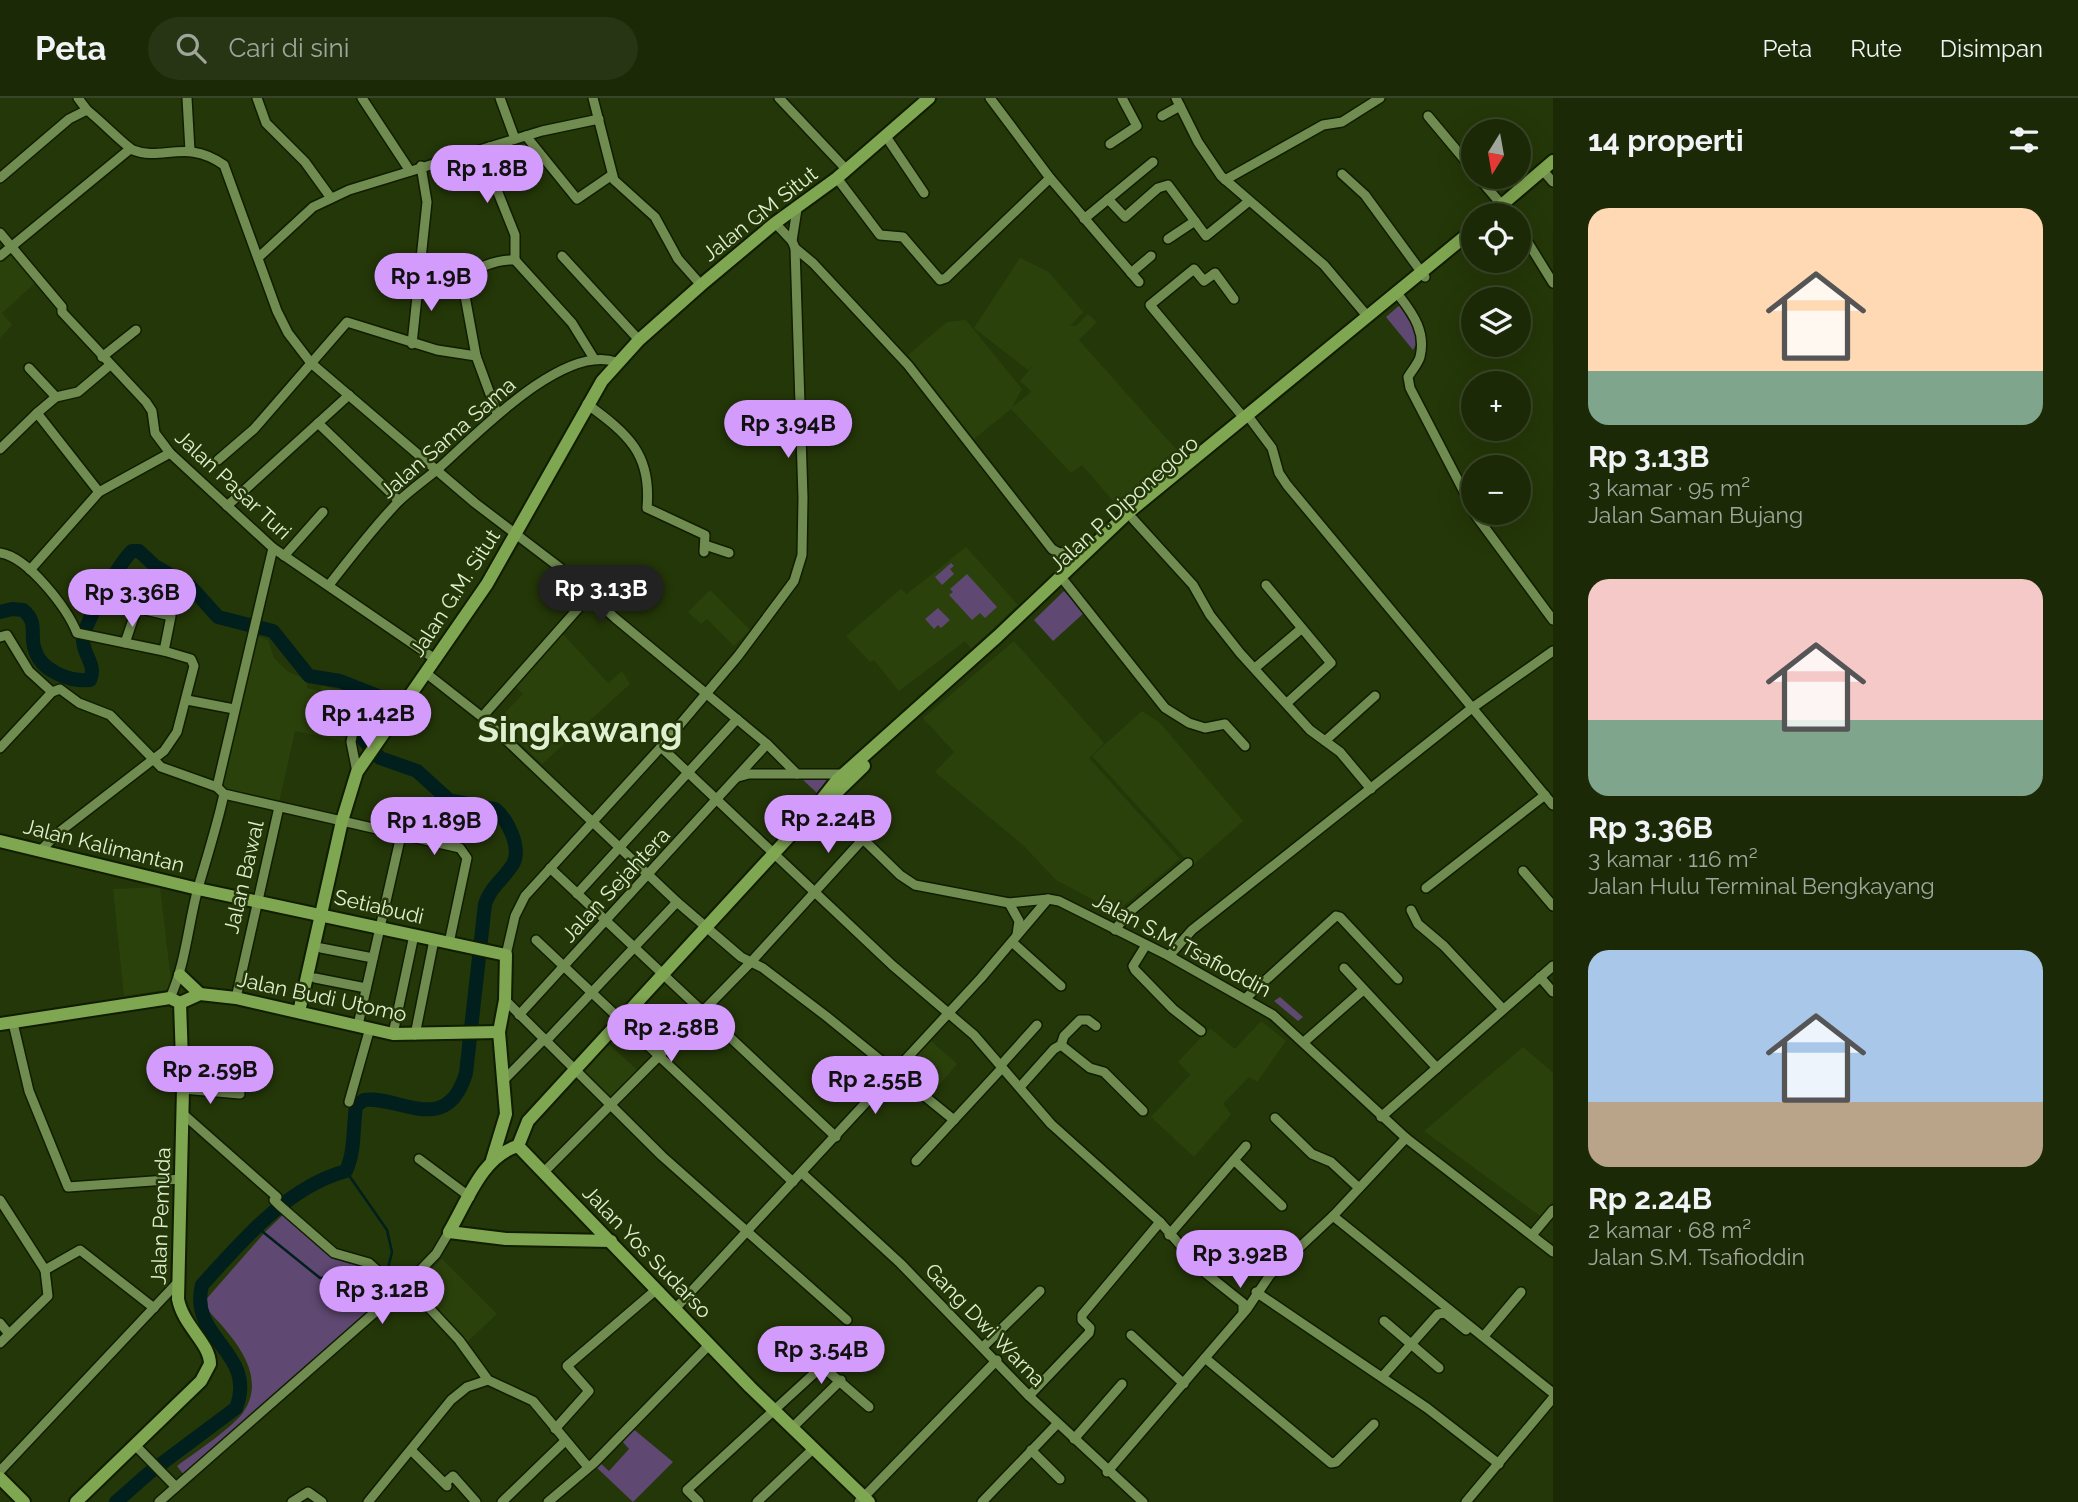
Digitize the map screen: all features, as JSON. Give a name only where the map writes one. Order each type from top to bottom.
[{"type":"main road","name":"Jalan GM Situt","points":[[616,362],[701,285],[775,223],[797,209],[841,173],[929,98]]},
{"type":"main road","points":[[1511,203],[1553,161]]},
{"type":"main road","points":[[1513,203],[1551,174]]},
{"type":"main road","name":"Jalan P. Diponegoro","points":[[811,813],[826,803],[1065,582],[1115,530],[1133,519],[1247,419],[1401,297],[1461,240]]},
{"type":"main road","name":"Jalan P. Diponegoro","points":[[811,813],[844,774],[1115,530],[1368,317],[1461,245]]},
{"type":"main road","name":"Jalan G.M. Situt","points":[[299,1012],[342,821],[359,768],[462,624],[517,534],[587,404],[616,362]]},
{"type":"main road","points":[[492,1160],[508,1148],[518,1146],[528,1121],[811,813]]},
{"type":"main road","name":"Jalan Kalimantan","points":[[0,841],[198,889]]},
{"type":"main road","name":"Setiabudi","points":[[198,889],[506,955]]},
{"type":"main road","points":[[506,955],[505,1000],[499,1032],[506,1114],[492,1160],[449,1232],[506,1238],[611,1241]]},
{"type":"main road","points":[[180,975],[200,994]]},
{"type":"main road","points":[[6,1023],[175,1001],[200,994]]},
{"type":"main road","name":"Jalan Budi Utomo","points":[[200,994],[236,998],[393,1034],[499,1032]]},
{"type":"main road","name":"Jalan Pemuda","points":[[77,1501],[138,1449],[201,1381],[210,1364],[206,1348],[189,1328],[180,1311],[178,1282],[183,1089],[175,1001]]},
{"type":"main road","points":[[506,1114],[517,1122],[528,1121]]},
{"type":"main road","name":"Jalan Yos Sudarso","points":[[518,1146],[864,1500]]},
{"type":"main road","points":[[580,1240],[591,1223]]},
{"type":"main road","points":[[0,1478],[24,1502]]},
{"type":"street","points":[[78,98],[87,110],[130,149],[147,152],[190,151],[216,159],[229,171],[237,206],[260,256],[277,311],[288,333],[311,363],[475,503],[517,534],[767,744],[797,774]]},
{"type":"street","points":[[187,98],[190,151]]},
{"type":"street","points":[[257,98],[267,123],[305,162],[331,198]]},
{"type":"street","points":[[362,98],[410,171]]},
{"type":"street","points":[[500,98],[515,139]]},
{"type":"street","points":[[593,98],[612,175],[655,218],[678,258],[701,285]]},
{"type":"street","points":[[779,98],[841,173],[880,235],[903,237],[940,280],[1050,178]]},
{"type":"street","points":[[990,98],[1050,178],[1139,282]]},
{"type":"street","points":[[1110,144],[1137,126],[1122,98]]},
{"type":"street","points":[[1225,180],[1323,125],[1342,122],[1366,102],[1380,98]]},
{"type":"street","points":[[1162,116],[1178,102],[1205,154],[1225,180],[1324,265],[1368,317]]},
{"type":"street","points":[[0,178],[69,119],[87,110]]},
{"type":"street","points":[[1428,116],[1461,155]]},
{"type":"street","points":[[260,256],[313,207],[331,198],[489,146],[515,139],[528,139],[599,119]]},
{"type":"street","points":[[885,135],[925,193]]},
{"type":"street","points":[[528,139],[577,199],[612,175]]},
{"type":"street","points":[[489,146],[497,190],[515,235],[515,260],[572,323],[593,357],[616,362]]},
{"type":"street","points":[[0,256],[130,149]]},
{"type":"street","points":[[1084,219],[1153,162]]},
{"type":"street","points":[[412,344],[427,202],[422,170]]},
{"type":"street","points":[[1342,174],[1365,195],[1423,274]]},
{"type":"street","points":[[1108,199],[1125,217],[1158,188],[1168,185],[1206,236],[1248,202]]},
{"type":"street","points":[[506,955],[518,906],[661,747],[787,594],[794,581],[802,555],[803,463],[793,244],[797,209]]},
{"type":"street","points":[[1168,239],[1195,221]]},
{"type":"street","points":[[775,223],[908,365],[1052,549],[1059,553],[1078,551]]},
{"type":"street","name":"Jalan Pasar Turi","points":[[0,233],[102,357],[146,402],[152,411],[155,433],[170,453],[273,548],[435,659]]},
{"type":"street","points":[[1531,247],[1553,283]]},
{"type":"street","points":[[1131,274],[1151,256]]},
{"type":"street","points":[[562,257],[639,340]]},
{"type":"street","points":[[497,413],[476,356],[464,280],[471,272],[515,260]]},
{"type":"street","points":[[1234,299],[1215,273],[1204,281],[1194,269],[1150,305],[1272,448],[1279,472],[1287,485],[1553,805]]},
{"type":"street","points":[[1401,297],[1419,324],[1420,360],[1408,377],[1410,388],[1461,487]]},
{"type":"street","points":[[218,460],[254,429],[347,321],[412,344],[476,356]]},
{"type":"street","points":[[102,357],[136,330]]},
{"type":"street","name":"Jalan Sama Sama","points":[[329,585],[399,501],[438,469],[497,413],[556,375],[593,357]]},
{"type":"street","points":[[0,449],[56,397],[78,392],[110,365]]},
{"type":"street","points":[[29,368],[56,397]]},
{"type":"street","points":[[227,506],[349,395]]},
{"type":"street","points":[[587,404],[629,438],[636,447],[648,480],[647,508],[705,535],[704,548],[729,553]]},
{"type":"street","points":[[37,413],[99,492]]},
{"type":"street","points":[[318,423],[399,501]]},
{"type":"street","points":[[30,570],[99,492],[170,453]]},
{"type":"street","points":[[284,556],[323,512]]},
{"type":"street","points":[[1133,519],[1193,585],[1210,615],[1255,668],[1310,730],[1340,752],[1371,789]]},
{"type":"street","points":[[1484,525],[1553,620]]},
{"type":"street","points":[[175,1001],[198,889],[214,842],[234,709],[273,548]]},
{"type":"street","points":[[0,553],[16,558],[30,570],[64,608],[79,634],[164,651],[192,661],[187,700],[170,744],[153,761],[58,833],[41,850]]},
{"type":"street","points":[[1065,582],[1165,708],[1189,723],[1205,728],[1225,724],[1245,746]]},
{"type":"street","points":[[1266,585],[1331,663],[1287,703]]},
{"type":"street","points":[[482,717],[590,595]]},
{"type":"street","points":[[125,643],[137,608],[169,614],[172,623],[164,651]]},
{"type":"street","points":[[1255,668],[1301,629]]},
{"type":"street","points":[[0,637],[7,635],[29,671],[52,692]]},
{"type":"street","points":[[1169,956],[1186,935],[1472,708],[1553,651]]},
{"type":"street","points":[[426,673],[482,717],[677,902],[954,1120]]},
{"type":"street","points":[[0,748],[52,692],[60,689],[79,704],[110,715],[153,761],[167,770],[221,791],[279,807],[466,852],[449,943]]},
{"type":"street","points":[[1325,741],[1375,696]]},
{"type":"street","points":[[187,700],[234,709]]},
{"type":"street","points":[[577,894],[737,719]]},
{"type":"street","points":[[354,726],[351,742],[359,768]]},
{"type":"street","name":"Jalan Sejahtera","points":[[519,1015],[767,744]]},
{"type":"street","points":[[661,747],[892,965],[949,1013],[1002,1067],[1051,1124],[1160,1222],[1169,1235],[1243,1308]]},
{"type":"street","points":[[736,778],[749,774],[844,774]]},
{"type":"street","points":[[1426,888],[1545,795]]},
{"type":"street","name":"Jalan S.M. Tsafioddin","points":[[826,803],[915,885],[1009,903],[1048,899],[1068,904],[1247,997],[1304,1042],[1406,1138],[1553,1252]]},
{"type":"street","name":"Jalan Bawal","points":[[236,998],[279,807]]},
{"type":"street","points":[[349,1102],[364,1027],[366,988],[401,835]]},
{"type":"street","points":[[544,1173],[609,1103],[703,1013],[863,839]]},
{"type":"street","points":[[1115,930],[1128,913],[1188,863]]},
{"type":"street","points":[[550,868],[836,1137]]},
{"type":"street","points":[[1523,871],[1553,906]]},
{"type":"street","points":[[675,1309],[949,1013],[1048,899]]},
{"type":"street","points":[[504,1080],[677,902]]},
{"type":"street","points":[[1009,903],[1019,921],[1014,941]]},
{"type":"street","points":[[1412,910],[1418,924],[1447,948],[1503,1009]]},
{"type":"street","points":[[1247,997],[1336,916],[1344,921],[1398,979]]},
{"type":"street","points":[[393,1034],[414,935]]},
{"type":"street","points":[[415,1035],[434,940]]},
{"type":"street","points":[[536,940],[793,1182]]},
{"type":"street","points":[[1014,941],[1061,986]]},
{"type":"street","points":[[1146,945],[1133,965],[1135,970],[1173,1009],[1201,1031]]},
{"type":"street","points":[[321,948],[373,958]]},
{"type":"street","points":[[1381,1117],[1553,966]]},
{"type":"street","points":[[1344,968],[1437,1068]]},
{"type":"street","points":[[1540,977],[1553,992]]},
{"type":"street","points":[[314,978],[366,988]]},
{"type":"street","points":[[1304,1042],[1362,991]]},
{"type":"street","points":[[505,1000],[662,1156],[848,1320]]},
{"type":"street","points":[[1020,1087],[1054,1049],[1061,1045],[1065,1036],[1080,1020],[1088,1020],[1096,1026]]},
{"type":"street","points":[[6,1023],[24,1079],[68,1187],[181,1179]]},
{"type":"street","points":[[916,1161],[1037,1025]]},
{"type":"street","points":[[1061,1045],[1090,1068],[1104,1072],[1143,1111]]},
{"type":"street","points":[[183,1089],[240,1094]]},
{"type":"street","points":[[182,1113],[276,1197],[274,1200],[283,1209],[339,1256],[365,1261],[399,1286],[459,1340],[488,1380],[528,1397],[588,1467]]},
{"type":"street","points":[[1275,1118],[1312,1154],[1331,1162],[1359,1188]]},
{"type":"street","points":[[1107,1472],[1184,1384],[1255,1293],[1333,1216],[1406,1138]]},
{"type":"street","points":[[1169,1235],[1246,1146]]},
{"type":"street","points":[[419,1159],[470,1197]]},
{"type":"street","points":[[1234,1160],[1282,1206]]},
{"type":"street","name":"Gang Dwi Warna","points":[[802,1173],[900,1263],[1107,1472],[1143,1502]]},
{"type":"street","points":[[0,1343],[49,1294],[44,1280],[46,1270],[1,1207]]},
{"type":"street","points":[[1532,1235],[1553,1210]]},
{"type":"street","points":[[1333,1216],[1485,1336],[1553,1396],[1466,1502]]},
{"type":"street","points":[[1029,1396],[1089,1334],[1090,1328],[1082,1320],[1082,1315],[1160,1222]]},
{"type":"street","points":[[159,1502],[430,1261],[449,1232]]},
{"type":"street","points":[[46,1270],[80,1250],[154,1308]]},
{"type":"street","points":[[0,1471],[178,1282]]},
{"type":"street","points":[[555,1429],[589,1391],[567,1366],[657,1289]]},
{"type":"street","points":[[984,1346],[1040,1291]]},
{"type":"street","points":[[1485,1336],[1521,1292]]},
{"type":"street","points":[[1255,1293],[1382,1377],[1499,1464]]},
{"type":"street","points":[[1382,1377],[1441,1312],[1466,1331]]},
{"type":"street","points":[[1384,1321],[1439,1368]]},
{"type":"street","points":[[0,1323],[9,1334]]},
{"type":"street","points":[[1131,1335],[1184,1384]]},
{"type":"street","points":[[555,1500],[710,1344]]},
{"type":"street","points":[[1205,1358],[1331,1463],[1336,1462],[1374,1424]]},
{"type":"street","points":[[864,1500],[997,1360]]},
{"type":"street","points":[[699,1502],[687,1490],[819,1368],[823,1367],[841,1380],[869,1407]]},
{"type":"street","points":[[368,1502],[460,1391],[488,1380]]},
{"type":"street","points":[[793,1427],[841,1380]]},
{"type":"street","points":[[1074,1439],[1122,1384]]},
{"type":"street","points":[[982,1502],[1058,1424]]},
{"type":"street","points":[[502,1502],[565,1441]]},
{"type":"street","points":[[757,1502],[814,1448]]},
{"type":"street","points":[[138,1449],[176,1487]]},
{"type":"street","points":[[1031,1450],[1060,1479]]},
{"type":"street","points":[[412,1451],[446,1485],[453,1476],[476,1502]]},
{"type":"street","points":[[292,1502],[308,1492],[322,1502]]},
{"type":"shaded area","points":[[11,250],[35,283],[2,313],[12,325],[0,338],[0,259]]},
{"type":"shaded area","points":[[1020,258],[1049,272],[1083,312],[1070,326],[1076,326],[1088,314],[1097,322],[1079,340],[1182,456],[1121,510],[1082,465],[1071,473],[1011,409],[974,439],[908,355],[947,322],[966,320],[1022,389],[1012,407],[1029,394],[1031,391],[1020,381],[1035,363],[1028,370],[974,328]]},
{"type":"shaded area","points":[[1401,304],[1411,316],[1418,340],[1413,350],[1386,317]]},
{"type":"shaded area","points":[[966,547],[1018,605],[971,649],[965,641],[899,691],[874,660],[870,662],[846,636],[901,589],[907,594]]},
{"type":"shaded area","points":[[951,563],[954,566],[950,569],[954,574],[942,585],[935,577]]},
{"type":"shaded area","points":[[967,574],[997,607],[985,618],[980,613],[972,620],[949,595],[953,592],[950,589]]},
{"type":"shaded area","points":[[710,590],[750,630],[734,646],[707,619],[701,624],[688,612]]},
{"type":"shaded area","points":[[1064,591],[1084,613],[1053,641],[1034,620]]},
{"type":"shaded area","points":[[938,608],[950,620],[941,628],[938,625],[934,629],[925,619]]},
{"type":"shaded area","points":[[562,633],[608,683],[622,671],[630,684],[542,764],[497,721],[523,694],[514,685]]},
{"type":"shaded area","points":[[253,635],[268,640],[274,658],[287,671],[307,680],[307,688],[320,691],[322,686],[365,695],[363,722],[356,733],[346,731],[344,741],[295,731],[279,803],[220,789]]},
{"type":"shaded area","points":[[1014,641],[1104,743],[1089,758],[1180,859],[1116,912],[1056,880],[1023,845],[935,772],[954,752],[923,718]]},
{"type":"shaded area","points":[[396,693],[402,696],[376,736],[375,731]]},
{"type":"shaded area","points":[[1142,711],[1160,723],[1243,821],[1192,866],[1092,756]]},
{"type":"shaded area","points":[[800,777],[829,777],[830,779],[819,795]]},
{"type":"shaded area","points":[[160,887],[172,989],[124,996],[113,889]]},
{"type":"shaded area","points":[[1280,997],[1303,1017],[1298,1021],[1274,1001]]},
{"type":"shaded area","points":[[1261,1021],[1286,1041],[1257,1082],[1249,1077],[1223,1104],[1231,1114],[1194,1157],[1151,1117],[1190,1075],[1178,1062],[1210,1028],[1235,1049]]},
{"type":"shaded area","points":[[930,1040],[957,1064],[930,1096],[902,1074]]},
{"type":"shaded area","points":[[608,1043],[638,1071],[611,1100],[580,1072]]},
{"type":"shaded area","points":[[1523,1047],[1553,1073],[1553,1201],[1540,1216],[1424,1131]]},
{"type":"shaded area","points":[[288,1210],[339,1254],[374,1264],[400,1284],[297,1378],[183,1474],[177,1466],[232,1424],[244,1411],[251,1396],[252,1381],[242,1352],[202,1304]]},
{"type":"shaded area","points":[[442,1259],[497,1314],[466,1343],[412,1289]]},
{"type":"shaded area","points":[[631,1427],[673,1462],[633,1502],[595,1466],[599,1462],[609,1471],[629,1449],[621,1440]]},
{"type":"waterway","points":[[0,612],[23,610],[28,615],[32,624],[33,644],[43,664],[65,677],[90,680],[92,670],[84,645],[84,633],[95,608],[120,567],[132,551],[139,551],[155,566],[190,586],[218,617],[273,631],[309,676],[340,681],[378,696],[381,704],[363,739],[380,758],[417,771],[449,800],[495,809],[508,826],[516,850],[513,864],[485,904],[466,1073],[458,1093],[447,1104],[435,1109],[364,1100],[356,1106],[352,1148],[346,1171],[304,1189],[285,1203],[250,1234],[202,1285],[200,1303],[204,1319],[238,1373],[240,1389],[236,1408],[149,1473],[116,1502]]},
{"type":"waterway","points":[[322,1295],[342,1306],[363,1300],[381,1282],[387,1272],[392,1252],[387,1230],[346,1171]]},
{"type":"waterway","points":[[258,1228],[320,1278],[371,1270]]},
{"type":"district","name":"Singkawang","points":[[580,730]]}]
